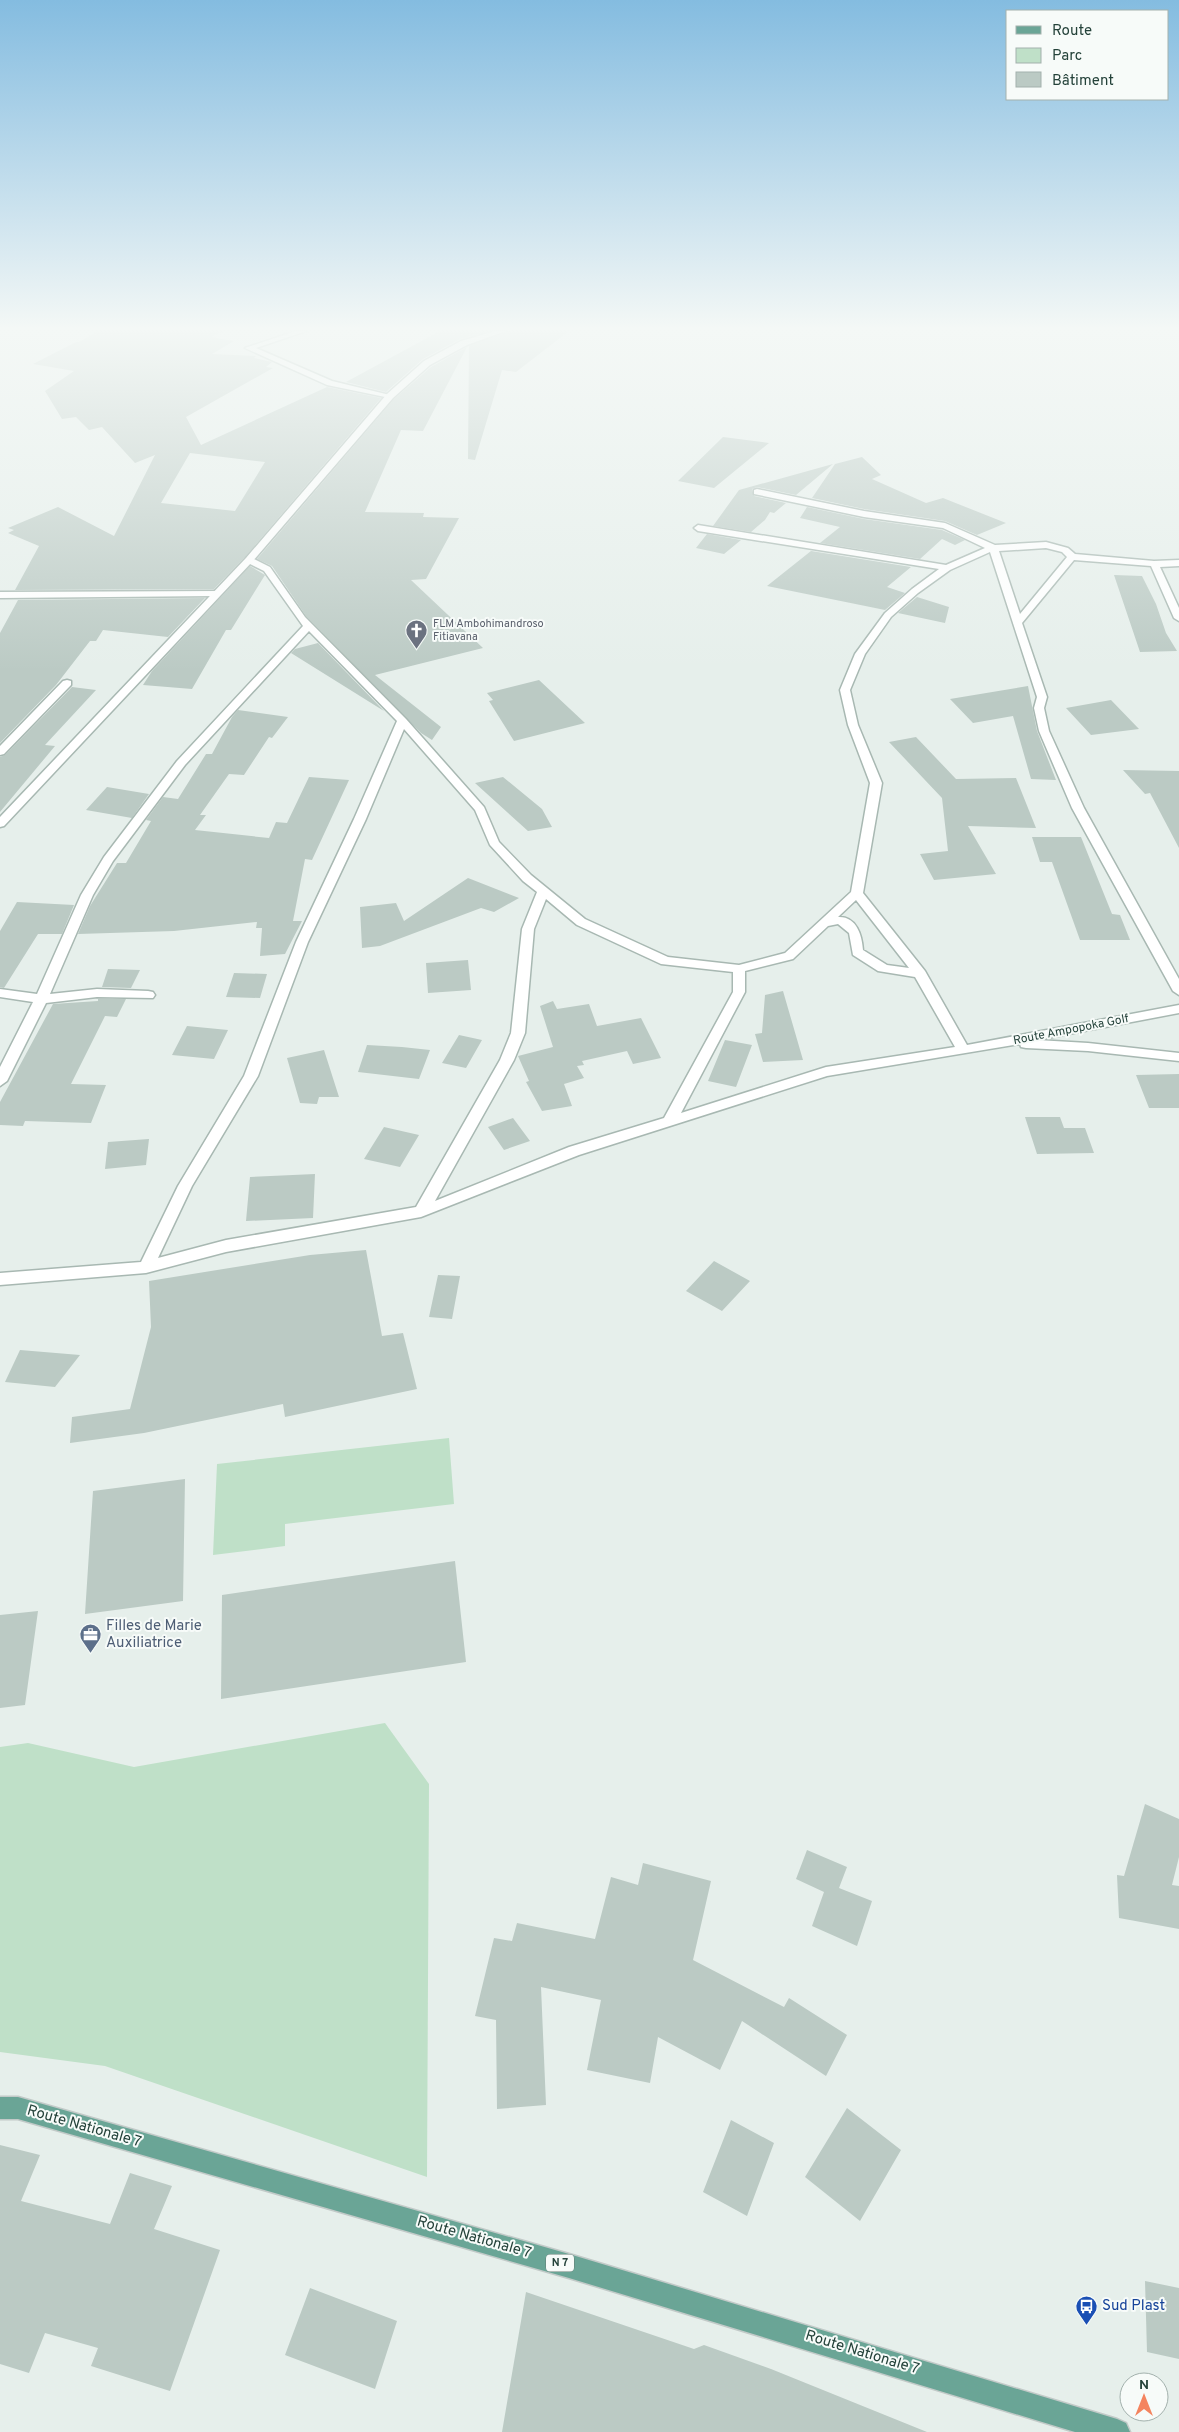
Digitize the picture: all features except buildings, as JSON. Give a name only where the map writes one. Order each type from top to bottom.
[{"type":"main road","name":"Route Nationale 7","points":[[0,2108],[18,2108],[312,2190],[823,2340],[1117,2432]]},
{"type":"street","points":[[0,824],[249,560],[348,444]]},
{"type":"street","points":[[757,492],[864,514],[945,526],[993,548],[1008,549],[1046,545],[1065,550],[1072,557],[1154,564],[1179,563]]},
{"type":"street","points":[[698,528],[947,568]]},
{"type":"street","points":[[249,560],[267,569],[308,626],[402,721],[480,808],[494,842],[527,878],[582,922],[665,961],[739,969],[789,956],[857,893],[876,783],[853,724],[845,690],[860,654],[888,615],[915,591],[947,568],[968,557],[993,548]]},
{"type":"street","points":[[993,548],[1042,697],[1039,708],[1044,731],[1078,808],[1179,991]]},
{"type":"street","points":[[1018,622],[1072,557]]},
{"type":"street","points":[[1154,564],[1179,618]]},
{"type":"street","points":[[0,595],[217,593]]},
{"type":"street","points":[[0,1081],[87,895],[108,860],[181,763],[272,662],[308,626]]},
{"type":"street","points":[[0,752],[67,683]]},
{"type":"street","points":[[146,1267],[185,1186],[251,1076],[302,942],[360,818],[402,721]]},
{"type":"street","points":[[421,1212],[506,1060],[518,1033],[522,1004],[522,975],[528,929],[543,891]]},
{"type":"street","points":[[0,1278],[146,1267],[226,1246],[421,1212],[574,1151],[826,1072],[963,1050],[920,974],[857,893]]},
{"type":"street","points":[[826,923],[841,920],[855,932],[857,952],[883,968],[920,974]]},
{"type":"street","points":[[669,1121],[739,992],[739,969]]},
{"type":"street","points":[[0,993],[40,999],[97,992],[148,995]]},
{"type":"street","name":"Route Ampopoka Golf","points":[[963,1050],[1179,1009]]},
{"type":"street","name":"Route Ampopoka Golf","points":[[963,1050],[1028,1044],[1088,1047],[1179,1057]]},
{"type":"green space","points":[[449,1438],[454,1504],[285,1524],[285,1546],[213,1555],[217,1464]]},
{"type":"green space","points":[[385,1723],[429,1784],[427,2177],[105,2066],[0,2052],[0,1747],[28,1743],[134,1767]]},
{"type":"place","name":"FLM Ambohimandroso Fitiavana","points":[[417,649]]},
{"type":"place","name":"Filles de Marie Auxiliatrice","points":[[90,1654]]},
{"type":"place","name":"Sud Plast","points":[[1086,2325]]}]
